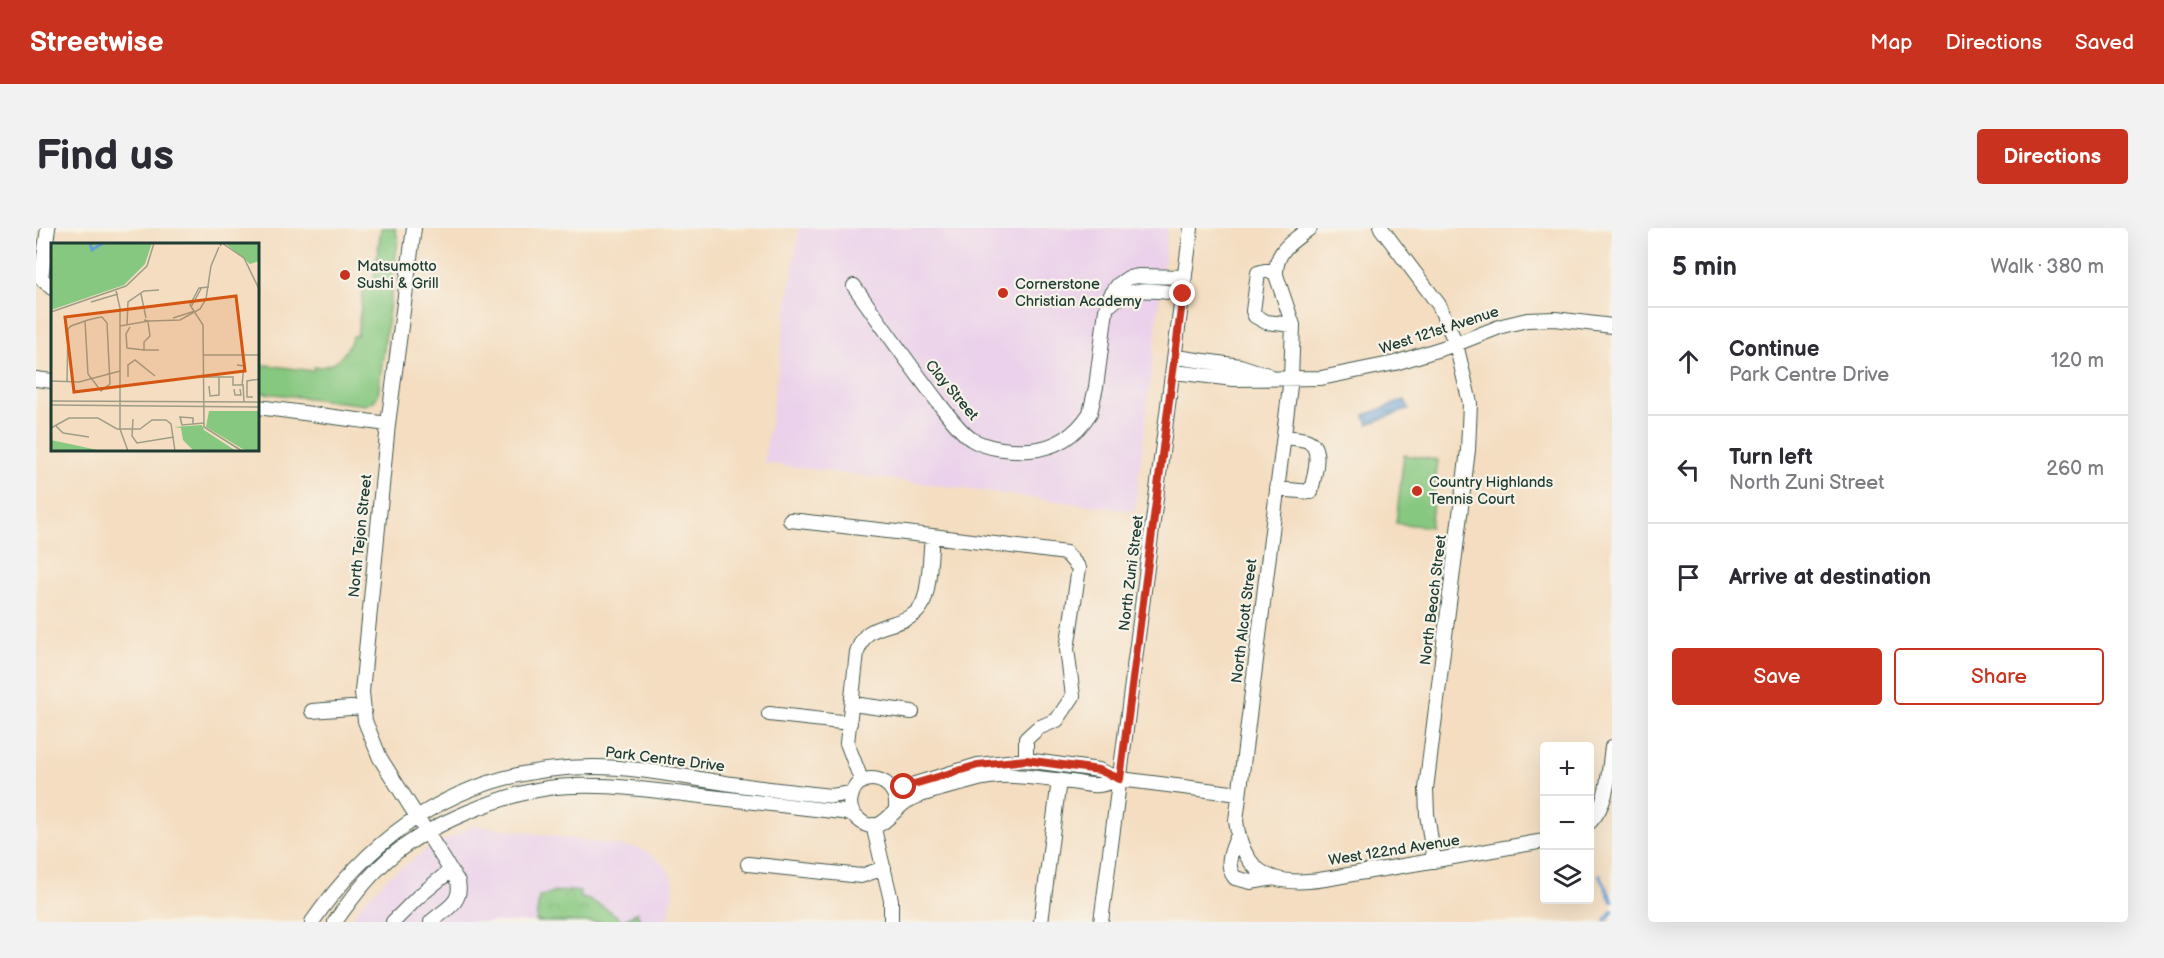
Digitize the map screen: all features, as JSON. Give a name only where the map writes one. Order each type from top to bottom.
[{"type":"street","points":[[48,228],[41,278],[51,287]]},
{"type":"street","name":"North Tejon Street","points":[[414,228],[388,424],[363,661],[363,707],[370,737],[380,758],[458,882],[460,892],[458,899],[435,922]]},
{"type":"street","name":"North Zuni Street","points":[[1101,922],[1191,228]]},
{"type":"street","points":[[1293,325],[1266,322],[1255,316],[1253,311],[1258,273],[1276,271],[1283,249],[1311,228]]},
{"type":"street","name":"North Beach Street","points":[[1381,228],[1439,305],[1456,344],[1470,404],[1470,425],[1426,789],[1426,814],[1434,861]]},
{"type":"street","name":"North Alcott Street","points":[[1253,864],[1247,857],[1238,835],[1236,821],[1291,378],[1293,325],[1276,271]]},
{"type":"street","name":"Clay Street","points":[[854,285],[919,378],[971,439],[994,447],[1019,450],[1037,449],[1067,438],[1081,428],[1090,413],[1096,387],[1106,310],[1111,295],[1118,285],[1128,278],[1150,275],[1185,277]]},
{"type":"street","points":[[1106,310],[1119,295],[1127,292],[1153,290],[1183,294]]},
{"type":"street","name":"West 121st Avenue","points":[[1174,372],[1234,379],[1321,378],[1395,363],[1456,344],[1502,326],[1527,320],[1555,319],[1612,326]]},
{"type":"street","name":"West 121st Avenue","points":[[1176,357],[1240,366],[1276,377]]},
{"type":"street","points":[[36,379],[51,381]]},
{"type":"street","points":[[260,407],[388,424]]},
{"type":"street","points":[[1277,489],[1311,492],[1317,453],[1308,441],[1284,437]]},
{"type":"street","points":[[790,520],[1066,553],[1079,568],[1067,649],[1073,696],[1057,720],[1038,728],[1026,739],[1026,760]]},
{"type":"street","points":[[862,782],[847,743],[857,652],[862,640],[870,633],[913,615],[922,606],[926,594],[932,536]]},
{"type":"street","points":[[852,704],[912,712]]},
{"type":"street","points":[[312,711],[363,707]]},
{"type":"street","points":[[769,714],[850,723]]},
{"type":"street","points":[[1594,818],[1599,812],[1606,795],[1612,747]]},
{"type":"street","points":[[854,815],[850,800],[852,793],[862,782],[878,779],[891,787],[904,787],[978,765],[1026,760],[1099,770],[1120,779],[1239,794]]},
{"type":"street","name":"Park Centre Drive","points":[[312,922],[351,871],[376,846],[417,816],[472,788],[510,776],[595,766],[831,796],[852,793]]},
{"type":"street","points":[[335,922],[355,893],[387,862],[427,832],[474,810],[549,788],[614,786],[842,812],[854,815],[865,824],[873,825],[887,821],[896,808],[909,800],[975,780],[1023,775],[1099,786],[1120,779]]},
{"type":"street","points":[[1041,922],[1059,780]]},
{"type":"street","points":[[891,787],[897,801],[896,808]]},
{"type":"street","points":[[873,825],[891,900],[891,922]]},
{"type":"street","points":[[1238,835],[1229,866],[1235,878],[1251,882],[1274,878]]},
{"type":"street","name":"West 122nd Avenue","points":[[1253,864],[1274,878],[1294,882],[1540,842]]},
{"type":"street","points":[[748,864],[861,876],[884,868]]},
{"type":"street","points":[[393,922],[418,897],[451,870]]},
{"type":"shaded area","points":[[799,228],[1168,228],[1135,511],[764,463]]},
{"type":"shaded area","points":[[475,825],[637,848],[649,853],[666,867],[674,882],[668,922],[349,922],[363,902],[390,876],[426,850]]},
{"type":"green space","points":[[381,228],[395,228],[398,239],[378,395],[374,401],[365,405],[260,392],[260,364],[313,371],[314,367],[328,365],[339,359],[353,336],[357,336],[364,285],[373,286]]},
{"type":"green space","name":"Country Highlands Tennis Court","points":[[1404,455],[1438,460],[1430,527],[1396,523]]},
{"type":"green space","points":[[553,892],[580,892],[580,897],[603,906],[623,921],[637,912],[641,922],[536,922],[539,897]]},
{"type":"water","points":[[1405,400],[1409,409],[1368,424],[1365,415]]},
{"type":"waterway","points":[[1600,875],[1612,901]]},
{"type":"waterway","points":[[1606,920],[1612,911]]},
{"type":"place","name":"Matsumotto Sushi & Grill","points":[[345,275]]},
{"type":"place","name":"Cornerstone Christian Academy","points":[[1003,293]]},
{"type":"place","name":"Country Highlands Tennis Court","points":[[1417,491]]},
{"type":"route","points":[[904,787],[978,765],[1026,760],[1099,770],[1120,779],[1183,294]]}]
